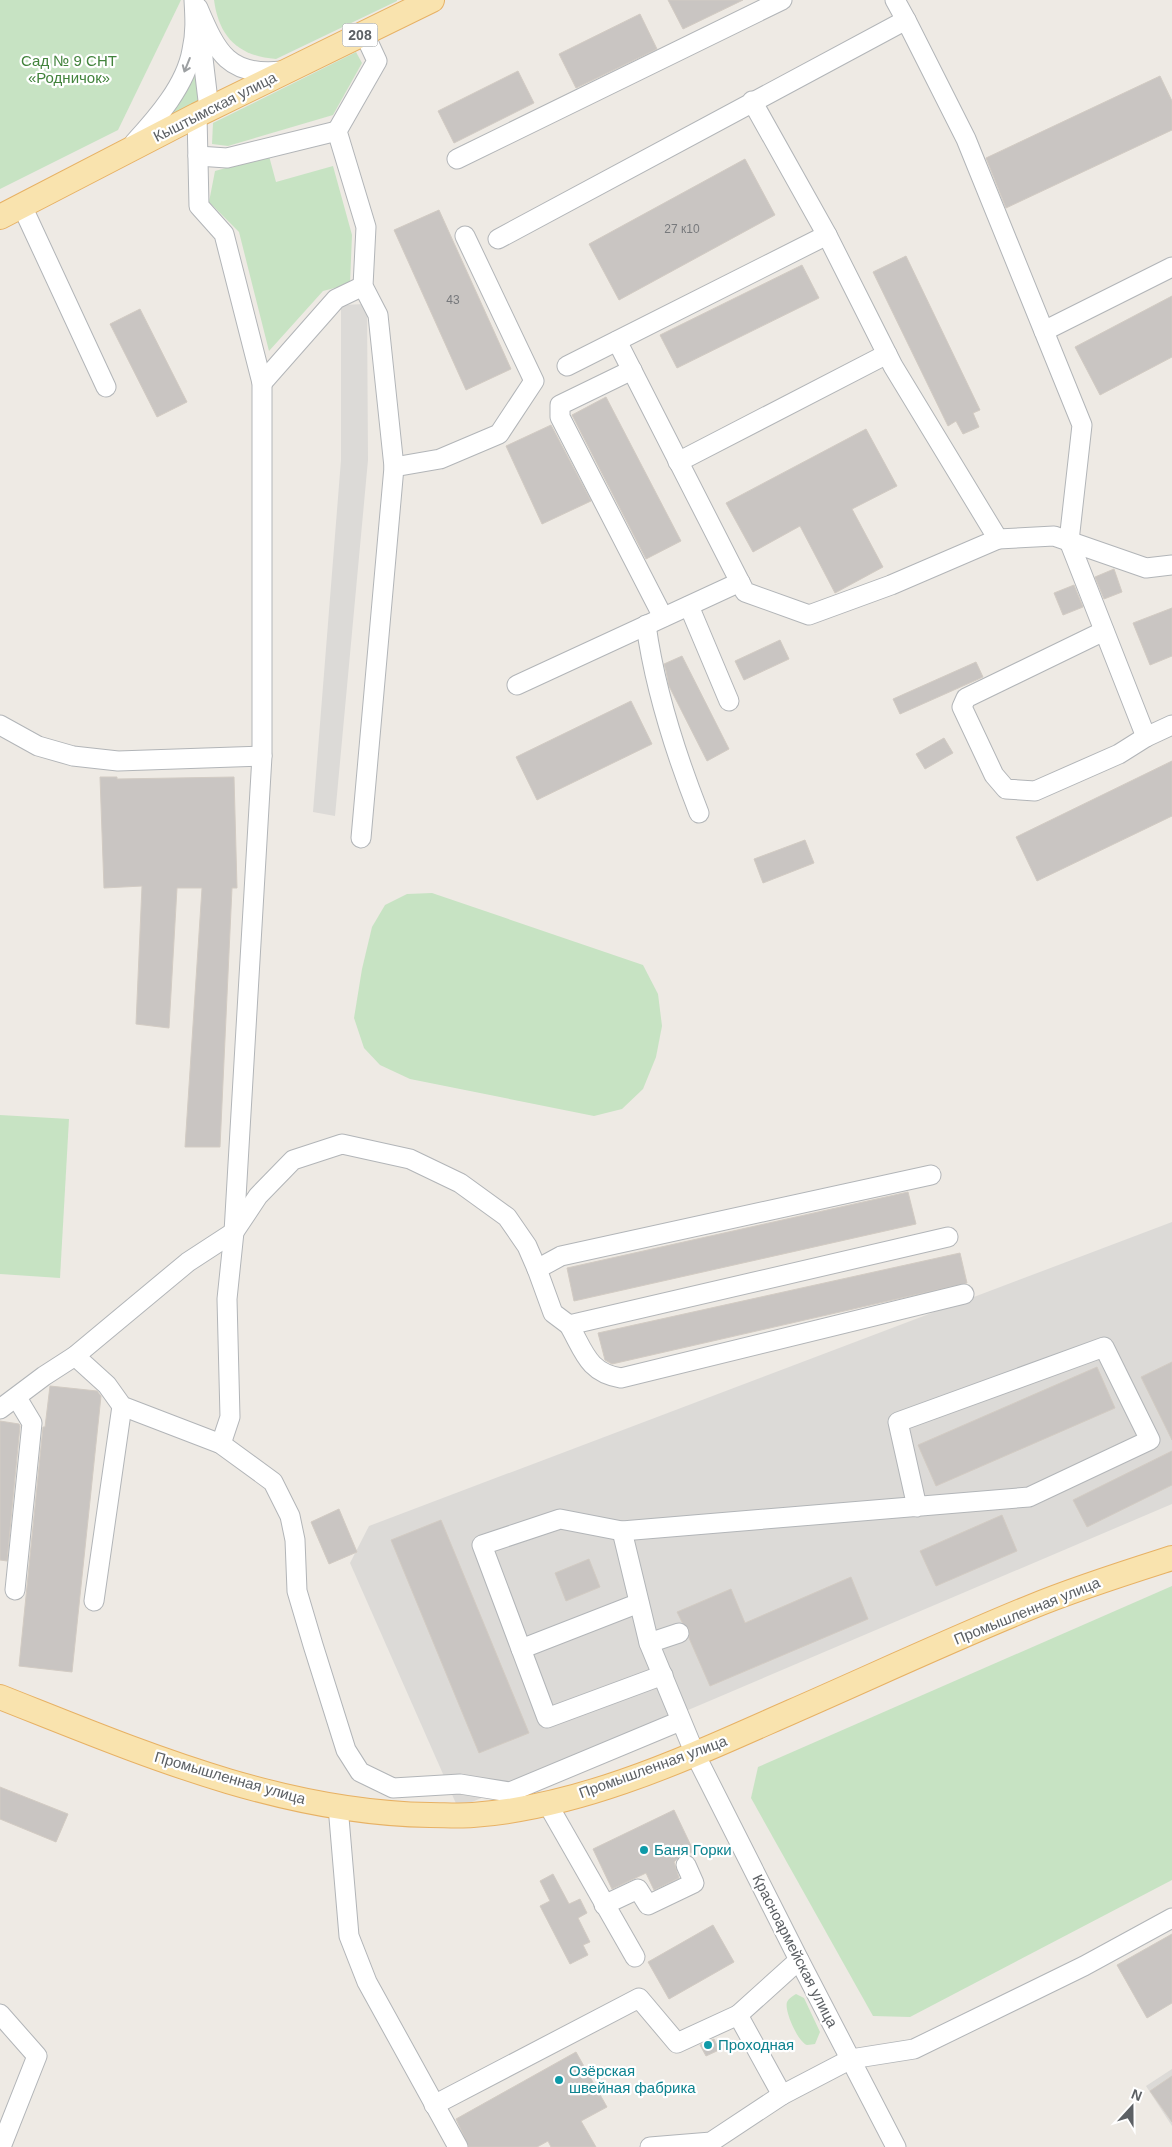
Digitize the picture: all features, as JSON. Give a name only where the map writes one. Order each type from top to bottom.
[{"type":"main road","name":"Кыштымская улица","points":[[0,217],[203,112],[364,33],[417,3]]},
{"type":"main road","name":"Промышленная улица","points":[[0,1697],[176,1765],[286,1797],[396,1814],[473,1815],[547,1803],[613,1785],[695,1754],[1032,1606],[1172,1558]]},
{"type":"street","points":[[194,0],[209,34],[220,53],[240,68],[262,73],[288,70]]},
{"type":"street","points":[[194,0],[203,112],[198,156],[199,206],[224,234],[262,383],[262,756],[234,1232],[227,1299],[230,1418],[221,1444]]},
{"type":"street","points":[[128,150],[152,124],[181,79],[192,52],[196,25],[194,0]]},
{"type":"street","points":[[457,159],[782,0]]},
{"type":"street","points":[[895,0],[966,139],[1082,425],[1068,541],[1146,737]]},
{"type":"street","points":[[498,239],[906,20]]},
{"type":"street","points":[[361,838],[394,467],[378,315],[362,286],[366,227],[337,131],[376,61],[364,33]]},
{"type":"street","points":[[752,102],[827,235],[887,354],[998,539]]},
{"type":"street","points":[[198,156],[227,158],[337,131]]},
{"type":"street","points":[[22,206],[106,387]]},
{"type":"street","points":[[567,366],[827,235]]},
{"type":"street","points":[[394,467],[440,458],[499,434],[534,381],[466,236]]},
{"type":"street","points":[[1044,331],[1172,267]]},
{"type":"street","points":[[262,383],[336,299],[362,286]]},
{"type":"street","points":[[617,341],[745,592],[809,615],[891,585],[998,539],[1054,536],[1146,568],[1172,565]]},
{"type":"street","points":[[678,462],[887,354]]},
{"type":"street","points":[[632,370],[560,405],[560,417],[655,621],[651,665],[678,760],[700,813]]},
{"type":"street","points":[[517,685],[740,582]]},
{"type":"street","points":[[689,606],[729,701]]},
{"type":"street","points":[[1104,632],[966,698],[962,707],[994,775],[1006,789],[1035,791],[1119,754],[1146,737],[1172,725]]},
{"type":"street","points":[[0,726],[38,746],[73,756],[118,760],[262,756]]},
{"type":"street","points":[[0,1409],[44,1376],[75,1356],[188,1262],[234,1232],[258,1196],[293,1160],[342,1144],[410,1159],[460,1183],[507,1217],[527,1246],[538,1269],[552,1313],[569,1325],[592,1366],[609,1376],[621,1378],[964,1294]]},
{"type":"street","points":[[538,1269],[561,1256],[931,1175]]},
{"type":"street","points":[[569,1325],[948,1237]]},
{"type":"street","points":[[663,1675],[547,1718],[482,1545],[560,1519],[622,1531],[917,1507],[1029,1497],[1150,1440],[1104,1348],[898,1422],[917,1507]]},
{"type":"street","points":[[75,1356],[107,1385],[122,1406],[221,1444],[273,1482],[290,1516],[295,1540],[297,1590],[346,1750],[360,1772],[393,1788],[460,1784],[510,1792],[673,1724]]},
{"type":"street","points":[[15,1590],[32,1423],[17,1398]]},
{"type":"street","points":[[94,1601],[122,1406]]},
{"type":"street","name":"Красноармейская улица","points":[[622,1531],[649,1643],[695,1754],[896,2147]]},
{"type":"street","points":[[521,1649],[640,1603]]},
{"type":"street","points":[[649,1643],[678,1633]]},
{"type":"street","points":[[547,1803],[635,1957]]},
{"type":"street","points":[[338,1806],[349,1936],[368,1982],[458,2147]]},
{"type":"street","points":[[604,1905],[638,1889],[648,1905],[686,1887],[694,1883],[686,1865]]},
{"type":"street","points":[[650,2147],[712,2145],[782,2095],[851,2060],[914,2049],[1084,1966],[1172,1918]]},
{"type":"street","points":[[434,2105],[639,1998],[676,2043],[738,2015],[799,1960]]},
{"type":"street","points":[[0,2014],[36,2056],[2,2147]]},
{"type":"street","points":[[738,2015],[782,2095]]},
{"type":"shaded area","points":[[367,304],[368,460],[335,816],[313,812],[341,460],[341,305]]},
{"type":"shaded area","points":[[1172,1222],[1172,1504],[458,1808],[350,1563],[369,1526]]},
{"type":"shaded area","points":[[1172,2069],[1172,2126],[1146,2086]]},
{"type":"green space","name":"Сад № 9 СНТ «Родничок»","points":[[0,0],[181,0],[118,130],[0,189]]},
{"type":"green space","points":[[214,0],[397,1],[276,59],[251,54],[233,42],[220,24]]},
{"type":"green space","points":[[356,52],[362,63],[333,115],[228,146],[212,144],[213,123]]},
{"type":"green space","points":[[194,63],[201,103],[170,118],[169,114]]},
{"type":"green space","points":[[269,156],[276,182],[333,166],[352,235],[350,284],[323,291],[269,351],[239,232],[209,202],[215,171]]},
{"type":"green space","points":[[432,893],[643,965],[658,994],[662,1026],[656,1057],[643,1089],[622,1109],[594,1116],[410,1079],[380,1065],[364,1048],[354,1018],[362,969],[372,927],[385,905],[407,894]]},
{"type":"green space","points":[[0,1115],[69,1119],[60,1278],[0,1274]]},
{"type":"green space","points":[[1172,1586],[1172,1880],[910,2017],[873,2016],[751,1798],[758,1767]]},
{"type":"green space","points":[[796,1994],[804,1998],[820,2032],[815,2044],[807,2045],[803,2043],[790,2019],[787,2002]]},
{"type":"building","points":[[668,0],[743,0],[683,29]]},
{"type":"building","points":[[640,14],[657,49],[576,88],[559,54]]},
{"type":"building","points":[[518,71],[534,103],[454,143],[438,111]]},
{"type":"building","points":[[1160,76],[1172,101],[1172,130],[1006,208],[986,158]]},
{"type":"building","points":[[745,159],[775,215],[619,300],[589,244]]},
{"type":"building","points":[[439,210],[511,369],[466,390],[394,230]]},
{"type":"building","points":[[906,256],[980,410],[973,413],[979,427],[963,434],[956,421],[948,426],[873,272]]},
{"type":"building","points":[[802,265],[819,298],[677,368],[660,335]]},
{"type":"building","points":[[1172,296],[1172,357],[1100,395],[1075,347]]},
{"type":"building","points":[[140,309],[187,402],[157,417],[110,324]]},
{"type":"building","points":[[606,397],[681,541],[646,559],[572,415]]},
{"type":"building","points":[[551,425],[591,501],[542,524],[506,446]]},
{"type":"building","points":[[866,429],[897,486],[852,509],[883,567],[835,593],[800,526],[753,552],[726,503]]},
{"type":"building","points":[[1114,569],[1122,592],[1104,599],[1095,577]]},
{"type":"building","points":[[1074,585],[1083,607],[1063,615],[1054,593]]},
{"type":"building","points":[[1172,608],[1172,656],[1150,665],[1133,623]]},
{"type":"building","points":[[780,640],[789,659],[744,680],[735,661]]},
{"type":"building","points":[[682,656],[729,749],[707,761],[669,686],[664,664]]},
{"type":"building","points":[[976,662],[983,677],[900,714],[893,699]]},
{"type":"building","points":[[631,701],[652,744],[537,800],[516,757]]},
{"type":"building","points":[[944,738],[953,753],[925,769],[916,754]]},
{"type":"building","points":[[1172,761],[1172,816],[1037,881],[1016,837]]},
{"type":"building","points":[[100,777],[117,777],[117,779],[234,777],[237,888],[232,888],[220,1147],[185,1147],[202,888],[177,888],[169,1028],[136,1024],[142,886],[104,888]]},
{"type":"building","points":[[805,840],[814,863],[763,883],[754,859]]},
{"type":"building","points":[[908,1192],[916,1224],[574,1301],[567,1268]]},
{"type":"building","points":[[960,1253],[967,1283],[612,1364],[605,1360],[598,1333]]},
{"type":"building","points":[[1172,1362],[1172,1440],[1141,1377]]},
{"type":"building","points":[[1097,1367],[1115,1408],[936,1486],[918,1445]]},
{"type":"building","points":[[50,1386],[97,1391],[101,1396],[72,1672],[19,1666],[43,1427],[45,1427]]},
{"type":"building","points":[[0,1421],[19,1424],[20,1426],[7,1561],[0,1560]]},
{"type":"building","points":[[1172,1451],[1172,1485],[1087,1527],[1073,1500]]},
{"type":"building","points":[[339,1509],[357,1552],[329,1564],[311,1522]]},
{"type":"building","points":[[1002,1515],[1017,1551],[936,1586],[920,1551]]},
{"type":"building","points":[[441,1520],[529,1733],[479,1753],[391,1540]]},
{"type":"building","points":[[589,1559],[600,1587],[566,1601],[555,1573]]},
{"type":"building","points":[[851,1577],[868,1619],[710,1686],[689,1638],[689,1629],[682,1622],[677,1612],[731,1589],[745,1623]]},
{"type":"building","points":[[0,1787],[68,1814],[56,1842],[0,1819]]},
{"type":"building","name":"Баня Горки","points":[[674,1810],[694,1852],[681,1855],[674,1862],[679,1878],[654,1890],[646,1873],[612,1889],[593,1849]]},
{"type":"building","points":[[553,1874],[569,1904],[580,1899],[587,1913],[578,1918],[590,1942],[583,1945],[588,1955],[570,1964],[540,1906],[550,1901],[540,1881]]},
{"type":"building","points":[[713,1925],[734,1962],[669,1999],[648,1962]]},
{"type":"building","points":[[1172,1934],[1172,2003],[1147,2018],[1117,1965]]},
{"type":"building","name":"Проходная","points":[[714,2039],[719,2050],[706,2056],[700,2045]]},
{"type":"building","name":"Озёрская швейная фабрика","points":[[576,2052],[607,2107],[581,2121],[596,2147],[551,2147],[548,2141],[537,2147],[469,2147],[456,2119]]},
{"type":"building","points":[[1172,2076],[1172,2122],[1150,2091]]},
{"type":"place","name":"Баня Горки","points":[[644,1850]]},
{"type":"place","name":"Проходная","points":[[708,2045]]},
{"type":"place","name":"Озёрская швейная фабрика","points":[[559,2080]]}]
